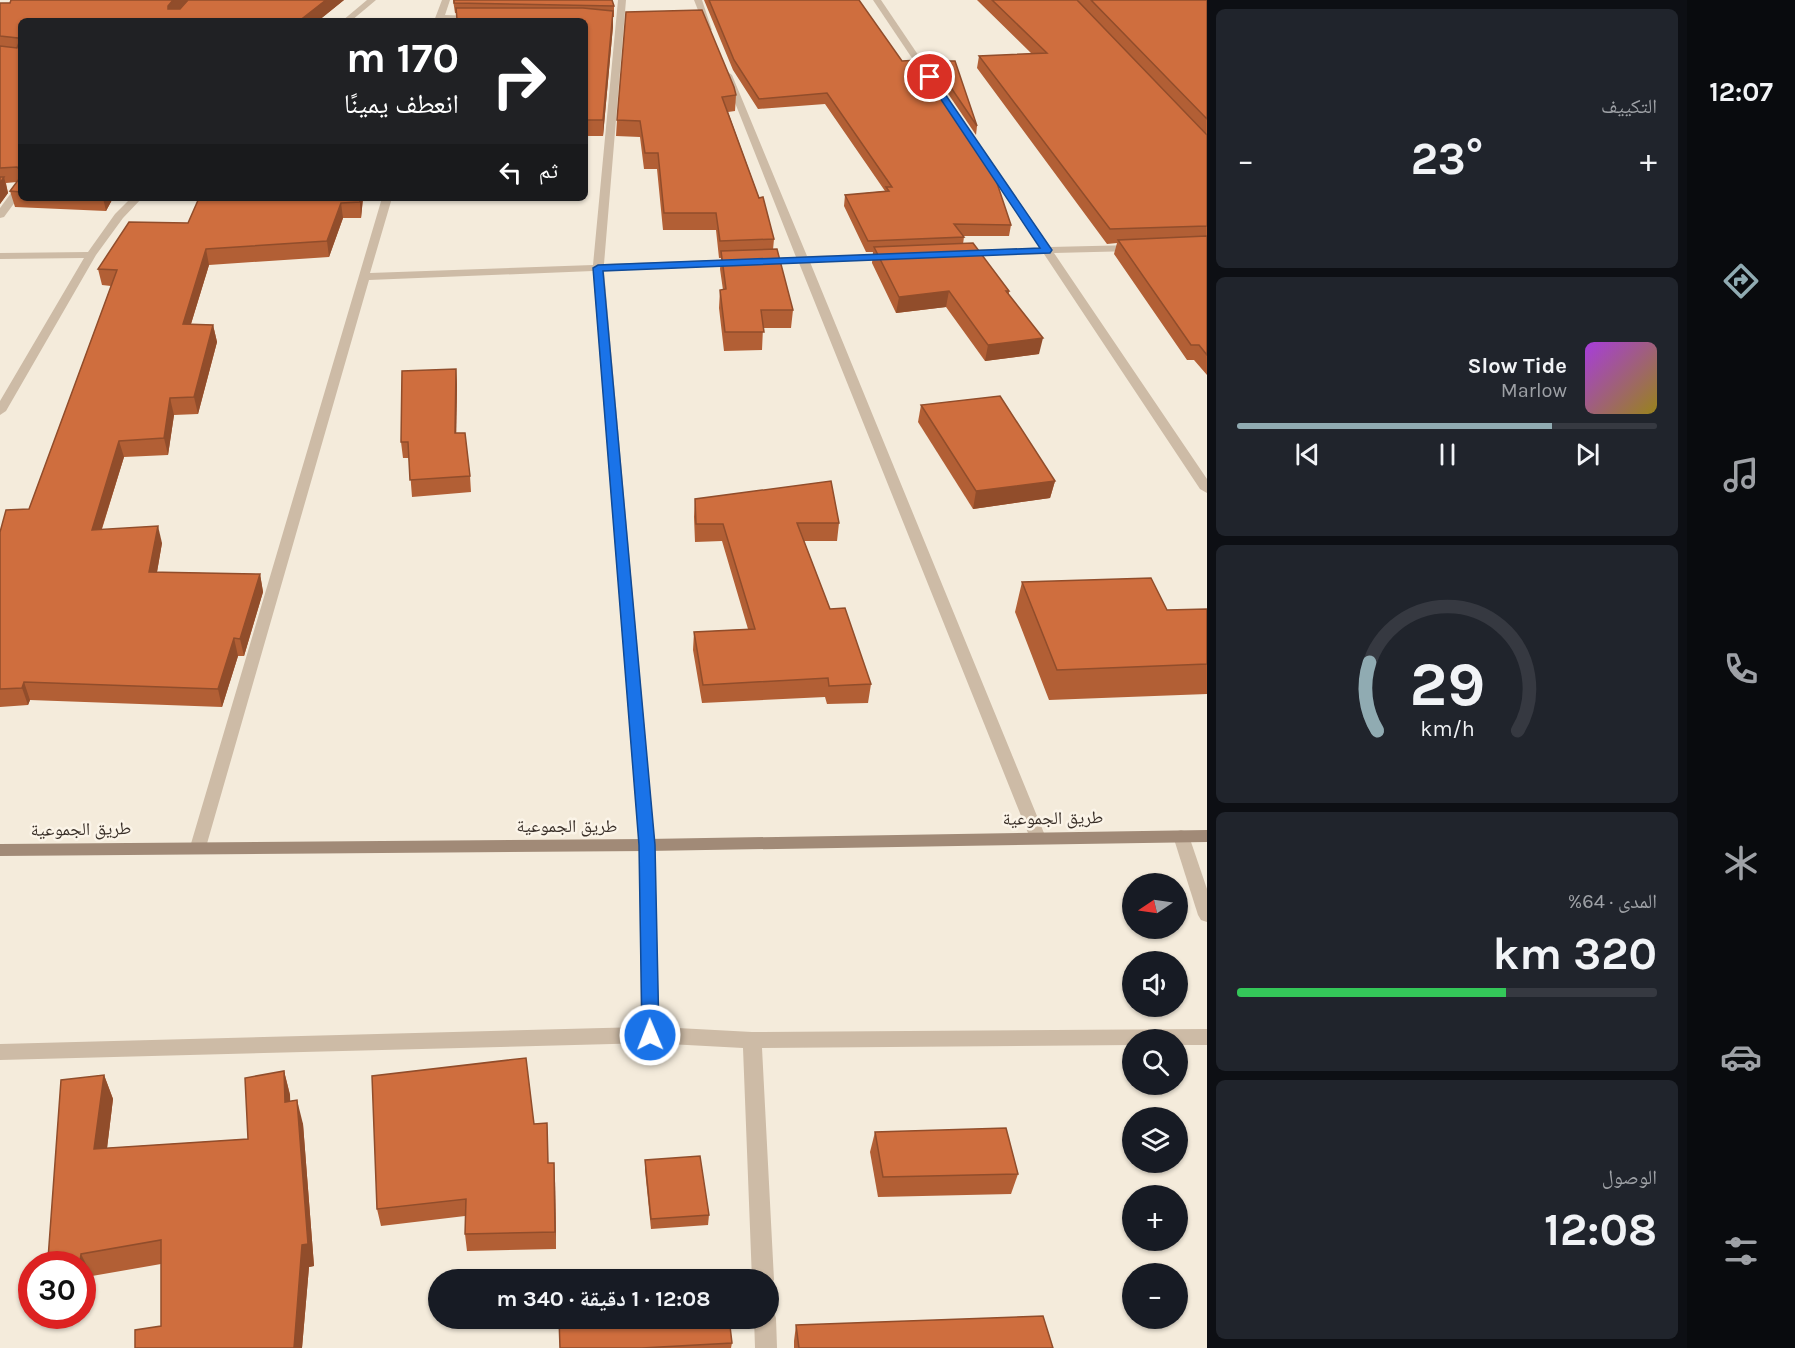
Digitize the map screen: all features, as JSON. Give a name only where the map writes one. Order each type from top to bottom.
[{"type":"main road","name":"طريق الجموعية","points":[[0,850],[647,845],[1207,836]]},
{"type":"street","points":[[350,18],[372,0]]},
{"type":"street","points":[[439,18],[446,0]]},
{"type":"street","points":[[621,0],[615,22],[598,268],[647,845],[650,1035]]},
{"type":"street","points":[[698,0],[715,43]]},
{"type":"street","points":[[877,0],[936,87]]},
{"type":"street","points":[[724,65],[1038,838]]},
{"type":"street","points":[[975,145],[1207,489]]},
{"type":"street","points":[[0,215],[18,187]]},
{"type":"street","points":[[0,411],[91,255],[114,222],[134,201]]},
{"type":"street","points":[[198,847],[386,201]]},
{"type":"street","points":[[953,254],[1150,247]]},
{"type":"street","points":[[0,256],[91,255]]},
{"type":"street","points":[[363,277],[907,255]]},
{"type":"street","points":[[1181,836],[1207,915]]},
{"type":"street","points":[[0,1052],[650,1035],[752,1040],[1207,1037]]},
{"type":"street","points":[[752,1040],[762,1269]]},
{"type":"street","points":[[765,1329],[766,1348]]},
{"type":"building","points":[[11,0],[173,0],[168,9],[180,9],[188,0],[326,0],[303,18],[18,18],[18,38],[0,36],[0,3],[10,3]]},
{"type":"building","points":[[454,0],[612,0],[614,6],[454,3]]},
{"type":"building","points":[[709,0],[859,0],[902,61],[919,60],[992,168],[1011,225],[954,224],[964,237],[868,241],[845,195],[889,191],[886,187],[892,187],[827,93],[759,99],[734,60]]},
{"type":"building","points":[[992,0],[1077,0],[1207,135],[1207,226],[1110,229],[979,56],[1047,53]]},
{"type":"building","points":[[1091,0],[1207,0],[1207,119]]},
{"type":"building","points":[[456,8],[583,8],[613,11],[603,120],[588,120],[588,18],[457,18]]},
{"type":"building","points":[[702,10],[734,87],[736,95],[722,97],[759,198],[763,197],[774,239],[720,241],[716,213],[664,213],[658,153],[645,153],[640,121],[617,120],[626,12]]},
{"type":"building","points":[[18,45],[18,168],[0,168],[0,46],[17,48]]},
{"type":"building","points":[[933,61],[955,61],[977,126]]},
{"type":"building","points":[[18,180],[18,192],[10,191]]},
{"type":"building","points":[[198,201],[360,201],[341,203],[327,241],[206,249],[183,324],[213,325],[194,397],[170,398],[164,438],[119,441],[92,530],[158,526],[149,572],[260,574],[240,639],[234,638],[218,689],[24,682],[22,688],[0,689],[0,532],[6,510],[29,509],[117,270],[98,269],[129,222],[188,223]]},
{"type":"building","points":[[1207,236],[1207,355],[1199,345],[1191,345],[1118,240]]},
{"type":"building","points":[[973,243],[1009,291],[1006,291],[1043,338],[988,345],[949,291],[899,297],[874,247]]},
{"type":"building","points":[[777,249],[793,310],[761,310],[764,332],[725,332],[720,290],[726,289],[721,251]]},
{"type":"building","points":[[456,369],[455,433],[465,433],[470,476],[410,480],[408,442],[401,442],[402,371]]},
{"type":"building","points":[[1000,396],[1055,481],[976,491],[921,405]]},
{"type":"building","points":[[831,481],[839,523],[797,523],[830,609],[845,608],[871,684],[829,686],[828,678],[703,685],[694,632],[755,629],[723,524],[696,524],[695,499]]},
{"type":"building","points":[[1151,578],[1167,610],[1207,609],[1207,664],[1057,670],[1022,582]]},
{"type":"building","points":[[526,1058],[534,1124],[547,1123],[548,1163],[554,1163],[555,1232],[465,1234],[466,1199],[377,1209],[372,1076]]},
{"type":"building","points":[[284,1071],[285,1102],[297,1100],[308,1244],[302,1245],[294,1348],[135,1348],[135,1330],[161,1326],[161,1240],[96,1251],[49,1251],[61,1080],[104,1075],[94,1149],[248,1139],[245,1078]]},
{"type":"building","points":[[1006,1128],[1018,1174],[883,1177],[875,1132]]},
{"type":"building","points":[[700,1156],[709,1215],[651,1219],[645,1160]]},
{"type":"building","points":[[1043,1316],[1053,1348],[799,1348],[796,1325]]},
{"type":"building","points":[[559,1329],[730,1329],[732,1343],[642,1348],[560,1348]]},
{"type":"route","points":[[650,1035],[647,845],[598,268],[1047,250],[930,77]]}]
